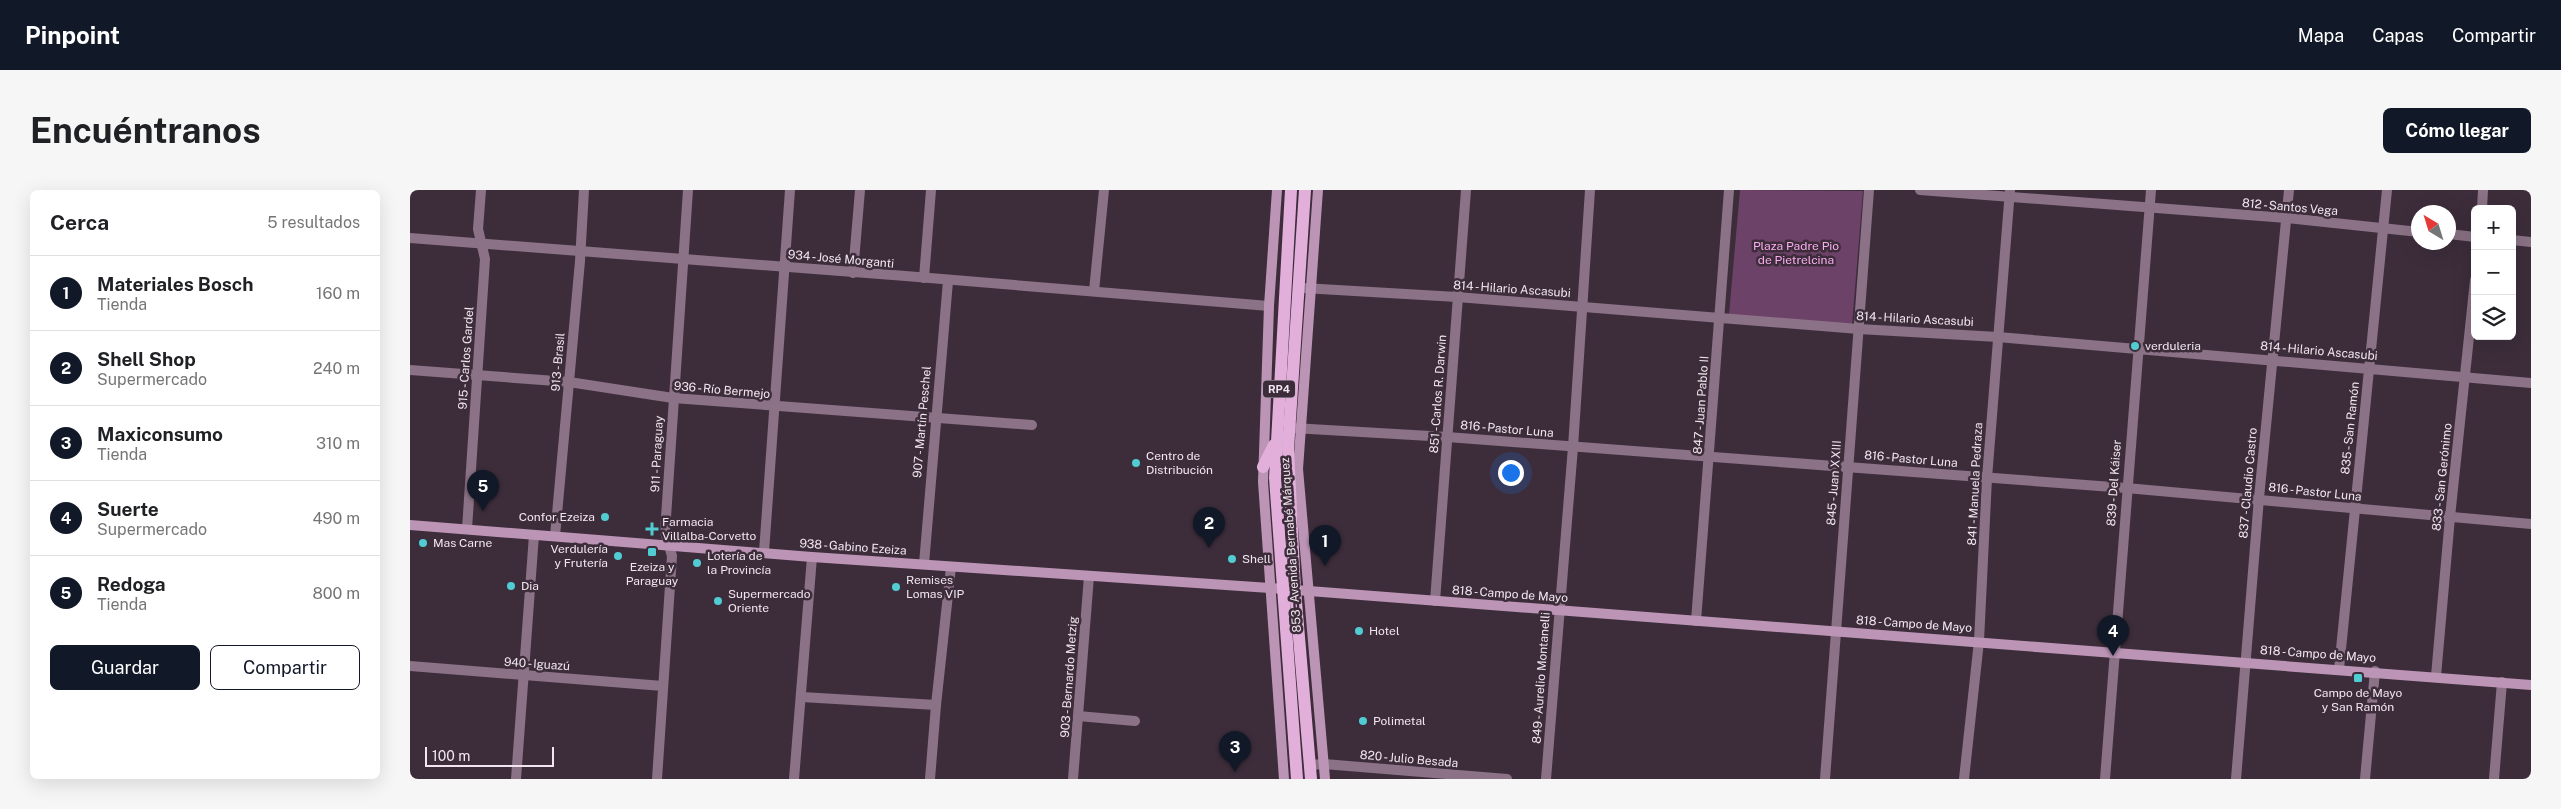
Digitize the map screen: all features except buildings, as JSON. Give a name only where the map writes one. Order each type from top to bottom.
[{"type":"main road","name":"853 - Avenida Bernabé Márquez","points":[[1291,190],[1276,442],[1276,588],[1297,779]]},
{"type":"main road","name":"853 - Avenida Bernabé Márquez","points":[[1305,190],[1304,288],[1294,428],[1310,779]]},
{"type":"main road","points":[[1263,466],[1276,442]]},
{"type":"street","name":"915 - Carlos Gardel","points":[[467,529],[476,375],[486,259],[478,229],[481,190]]},
{"type":"street","name":"913 - Brasil","points":[[555,536],[584,190]]},
{"type":"street","name":"911 - Paraguay","points":[[657,779],[672,556],[665,532],[688,190]]},
{"type":"street","points":[[764,552],[790,190]]},
{"type":"street","points":[[853,273],[860,190]]},
{"type":"street","points":[[924,278],[931,190]]},
{"type":"street","points":[[1094,291],[1104,190]]},
{"type":"street","name":"853 - Avenida Bernabé Márquez","points":[[1278,190],[1269,306],[1263,466],[1276,588],[1284,779]]},
{"type":"street","name":"853 - Avenida Bernabé Márquez","points":[[1304,288],[1318,190]]},
{"type":"street","name":"851 - Carlos R. Darwin","points":[[1435,601],[1466,190]]},
{"type":"street","name":"849 - Aurelio Montanelli","points":[[1546,779],[1573,447],[1590,190]]},
{"type":"street","name":"847 - Juan Pablo II","points":[[1696,621],[1729,190]]},
{"type":"street","name":"845 - Juan XXIII","points":[[1825,779],[1869,190]]},
{"type":"street","name":"812 - Santos Vega","points":[[1920,190],[2010,194],[2286,218],[2411,231]]},
{"type":"street","name":"839 - Del Káiser","points":[[2105,779],[2116,652],[2126,488],[2151,190]]},
{"type":"street","name":"837 - Claudio Castro","points":[[2236,779],[2259,498],[2289,190]]},
{"type":"street","name":"835 - San Ramón","points":[[2339,669],[2386,190]]},
{"type":"street","points":[[2482,205],[2484,190]]},
{"type":"street","name":"841 - Manuela Pedraza","points":[[1964,779],[1979,641],[1987,478],[2010,194]]},
{"type":"street","points":[[2456,235],[2471,237]]},
{"type":"street","name":"934 - José Morganti","points":[[410,238],[580,249],[948,281],[1269,306]]},
{"type":"street","points":[[2516,240],[2531,242]]},
{"type":"street","name":"907 - Martín Peschel","points":[[924,564],[948,281]]},
{"type":"street","name":"814 - Hilario Ascasubi","points":[[1304,288],[1458,297],[1859,329],[1998,336],[2531,383]]},
{"type":"street","name":"833 - San Gerónimo","points":[[2436,676],[2450,517],[2473,295]]},
{"type":"street","name":"936 - Río Bermejo","points":[[410,370],[569,382],[673,398],[1032,425]]},
{"type":"street","name":"816 - Pastor Luna","points":[[1294,428],[1448,437],[2259,498],[2354,509],[2531,524]]},
{"type":"street","name":"938 - Gabino Ezeiza","points":[[410,525],[812,557],[1301,591]]},
{"type":"street","points":[[516,779],[534,534]]},
{"type":"street","points":[[794,779],[812,557]]},
{"type":"street","points":[[930,779],[951,567]]},
{"type":"street","name":"903 - Bernardo Metzig","points":[[1074,779],[1089,576]]},
{"type":"street","name":"853 - Avenida Bernabé Márquez","points":[[1301,591],[1325,779]]},
{"type":"street","name":"818 - Campo de Mayo","points":[[1301,591],[2245,661],[2531,685]]},
{"type":"street","name":"940 - Iguazú","points":[[410,666],[663,686]]},
{"type":"street","points":[[2365,779],[2375,671]]},
{"type":"street","points":[[2494,779],[2502,682]]},
{"type":"street","points":[[802,697],[936,705]]},
{"type":"street","points":[[1078,716],[1135,721]]},
{"type":"street","name":"820 - Julio Besada","points":[[1309,765],[1324,764],[1507,779]]},
{"type":"green space","name":"Plaza Padre Pio de Pietrelcina","points":[[1740,190],[1863,191],[1852,325],[1729,315]]},
{"type":"place","name":"verduleria","points":[[2135,346]]},
{"type":"place","name":"Centro de Distribución","points":[[1136,463]]},
{"type":"place","name":"Redoga","points":[[483,511]]},
{"type":"place","name":"Confor Ezeiza","points":[[605,517]]},
{"type":"place","name":"Farmacia Villalba-Corvetto","points":[[652,529]]},
{"type":"place","name":"Mas Carne","points":[[423,543]]},
{"type":"place","name":"Shell Shop","points":[[1209,548]]},
{"type":"place","name":"Ezeiza y Paraguay","points":[[652,552]]},
{"type":"place","name":"Verdulería y Frutería","points":[[618,556]]},
{"type":"place","name":"Shell","points":[[1232,559]]},
{"type":"place","name":"Lotería de la Provincía","points":[[697,563]]},
{"type":"place","name":"Materiales Bosch","points":[[1325,566]]},
{"type":"place","name":"Dia","points":[[511,586]]},
{"type":"place","name":"Remises Lomas VIP","points":[[896,587]]},
{"type":"place","name":"Supermercado Oriente","points":[[718,601]]},
{"type":"place","name":"Hotel","points":[[1359,631]]},
{"type":"place","name":"Suerte","points":[[2113,656]]},
{"type":"place","name":"Campo de Mayo y San Ramón","points":[[2358,678]]},
{"type":"place","name":"Polimetal","points":[[1363,721]]},
{"type":"place","name":"Maxiconsumo","points":[[1235,772]]}]
